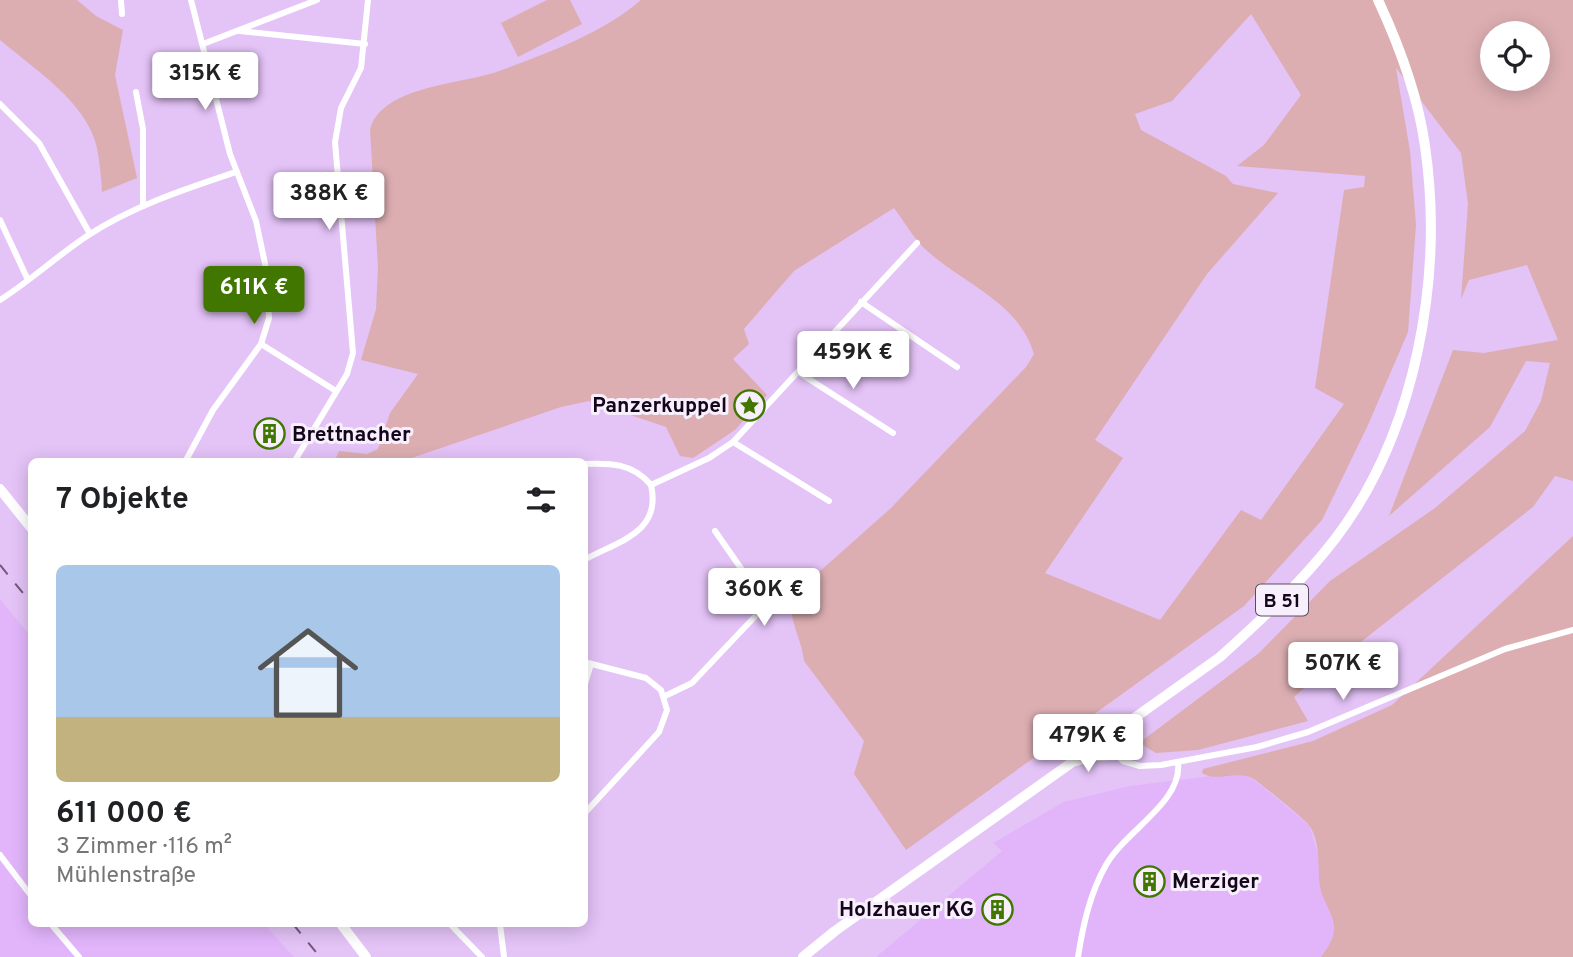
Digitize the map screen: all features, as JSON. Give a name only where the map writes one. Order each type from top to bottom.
[{"type":"main road","name":"B 51","points":[[803,957],[835,930],[1220,657],[1278,605],[1336,538],[1372,477],[1396,425],[1420,342],[1428,280],[1425,145],[1398,46],[1378,0]]},
{"type":"street","points":[[121,0],[122,14]]},
{"type":"street","points":[[203,44],[317,0]]},
{"type":"street","points":[[296,458],[350,367],[354,345],[335,130],[341,107],[361,68],[368,0]]},
{"type":"street","points":[[187,458],[213,410],[261,344],[269,318],[267,273],[256,220],[236,172],[191,1]]},
{"type":"street","points":[[240,31],[365,44]]},
{"type":"street","points":[[136,92],[143,129],[143,206]]},
{"type":"street","points":[[0,104],[39,143],[90,234]]},
{"type":"street","points":[[0,300],[90,234],[143,206],[236,172]]},
{"type":"street","points":[[0,219],[28,280]]},
{"type":"street","points":[[651,485],[709,458],[733,442],[917,243]]},
{"type":"street","points":[[860,302],[957,367]]},
{"type":"street","points":[[261,344],[336,391]]},
{"type":"street","points":[[798,372],[893,433]]},
{"type":"street","points":[[733,442],[829,501]]},
{"type":"street","points":[[588,464],[618,464],[630,468],[651,485],[652,512],[647,523],[631,535],[588,558]]},
{"type":"street","points":[[0,489],[28,523]]},
{"type":"street","points":[[665,695],[692,682],[763,608],[761,597],[715,531]]},
{"type":"street","points":[[1057,773],[1092,758],[1116,757],[1140,766],[1178,762],[1256,747],[1308,732],[1475,660],[1573,630]]},
{"type":"street","points":[[588,663],[646,678],[665,695],[666,717],[659,732],[588,810]]},
{"type":"street","points":[[1103,741],[1116,757]]},
{"type":"street","points":[[1078,957],[1091,899],[1107,864],[1126,838],[1167,799],[1177,778],[1178,762]]},
{"type":"street","points":[[0,855],[28,892]]},
{"type":"street","points":[[54,927],[79,957]]},
{"type":"street","points":[[343,927],[366,957]]},
{"type":"street","points":[[453,927],[482,957]]},
{"type":"street","points":[[500,927],[505,957]]},
{"type":"shaded area","points":[[0,0],[77,0],[96,16],[123,30],[115,75],[137,178],[102,192],[97,148],[91,131],[71,101],[0,40]]},
{"type":"shaded area","points":[[547,0],[570,0],[582,24],[518,57],[501,23]]},
{"type":"shaded area","points":[[641,0],[1573,0],[1573,481],[1555,476],[1533,507],[1294,697],[1308,721],[1198,750],[1156,753],[1139,743],[1259,653],[1330,581],[1435,508],[1525,431],[1541,401],[1550,363],[1526,361],[1490,427],[1389,516],[1453,350],[1484,353],[1558,340],[1527,265],[1469,280],[1461,299],[1468,204],[1461,153],[1396,68],[1410,151],[1416,225],[1408,332],[1368,425],[1322,520],[1244,606],[906,850],[854,774],[864,741],[804,661],[791,612],[792,596],[891,508],[1026,367],[1034,354],[1026,335],[1002,306],[923,247],[894,208],[794,271],[744,329],[749,344],[733,359],[767,395],[735,430],[693,458],[680,456],[666,427],[589,401],[561,407],[412,458],[336,458],[339,451],[367,454],[378,449],[390,413],[418,374],[361,360],[376,309],[378,268],[370,129],[378,114],[391,103],[408,95],[502,70],[593,32]],"holes":[[[1251,14],[1301,95],[1264,145],[1237,166],[1365,176],[1364,187],[1344,190],[1315,388],[1344,404],[1261,520],[1241,510],[1160,620],[1045,573],[1123,458],[1095,440],[1207,274],[1278,193],[1233,184],[1226,176],[1141,130],[1135,114],[1172,101]]]},
{"type":"shaded area","points":[[1573,536],[1573,957],[1321,957],[1331,940],[1334,928],[1320,887],[1317,847],[1308,824],[1254,779],[1241,775],[1208,776],[1202,773],[1203,769],[1313,741],[1392,705]]},
{"type":"shaded area","points":[[0,599],[28,633],[28,927],[267,927],[294,957],[0,957]]},
{"type":"shaded area","points":[[1236,773],[1253,779],[1309,825],[1321,863],[1320,884],[1331,912],[1334,929],[1332,940],[1321,957],[876,957],[1002,851],[993,843],[1064,802],[1130,786]]},
{"type":"railway","points":[[0,565],[28,599]]},
{"type":"railway","points":[[295,927],[320,957]]},
{"type":"place","name":"Panzerkuppel","points":[[750,405]]},
{"type":"place","name":"Brettnacher","points":[[269,434]]},
{"type":"place","name":"Merziger","points":[[1149,881]]},
{"type":"place","name":"Holzhauer KG","points":[[997,909]]}]
